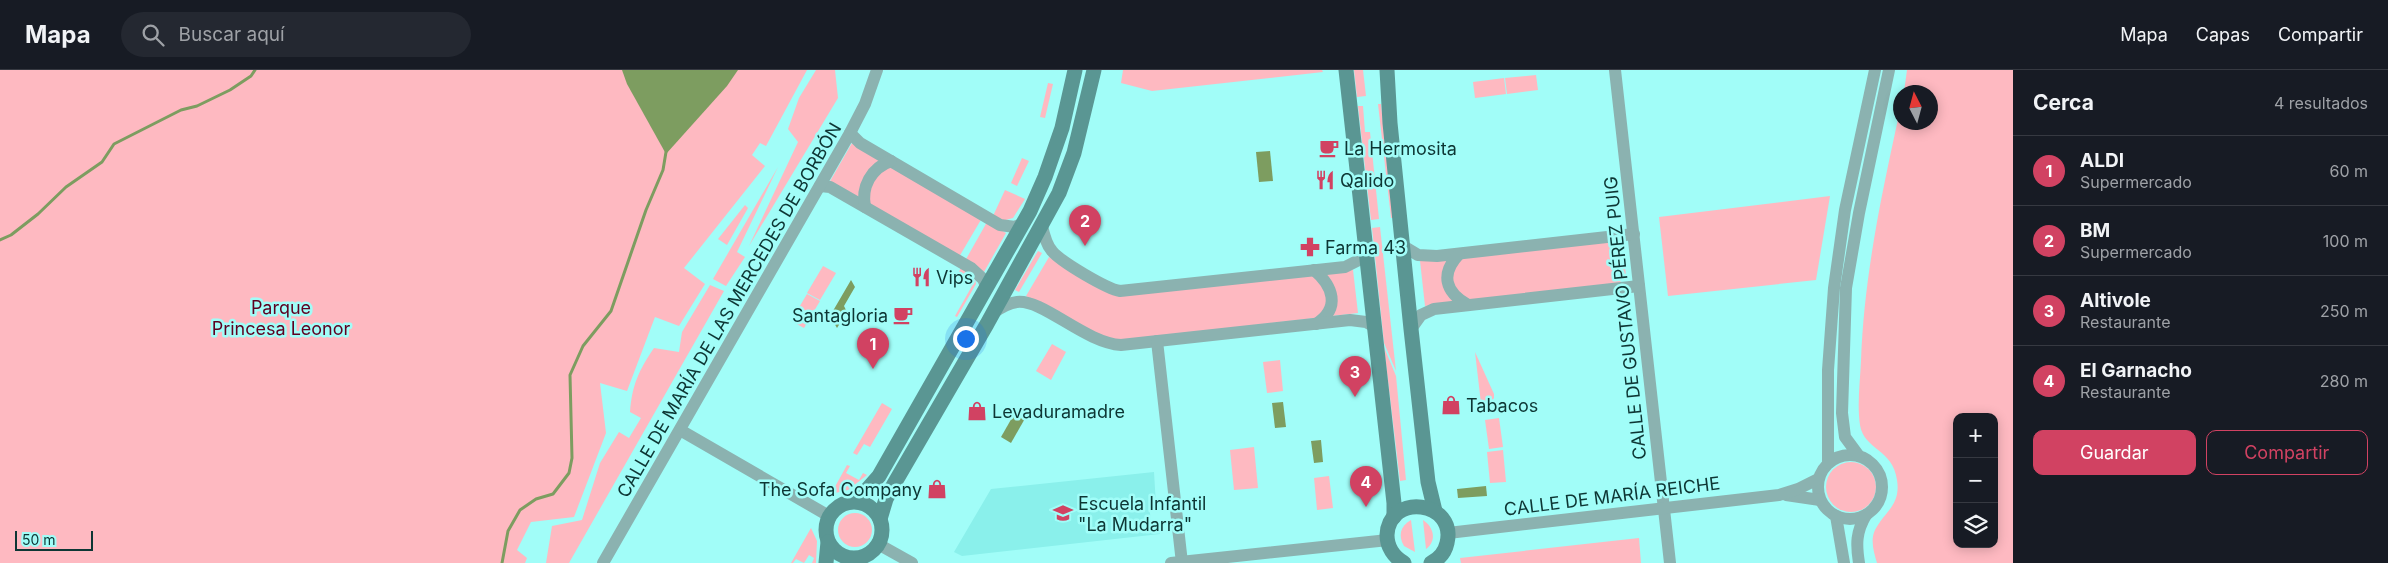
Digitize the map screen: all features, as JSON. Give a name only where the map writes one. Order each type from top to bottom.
[{"type":"street","name":"CALLE DE MARÍA DE LAS MERCEDES DE BORBÓN","points":[[603,563],[850,133],[865,104],[877,70]]},
{"type":"street","points":[[826,563],[828,542],[826,524],[829,516],[839,506],[852,501],[864,493],[879,476],[1024,224],[1045,177],[1062,128],[1075,70]]},
{"type":"street","points":[[828,542],[841,556],[854,561],[869,554],[878,544],[882,534],[880,519],[886,499],[993,313],[1059,193],[1074,153],[1094,70]]},
{"type":"street","points":[[1346,70],[1394,517]]},
{"type":"street","points":[[1387,70],[1411,329],[1428,482],[1435,511]]},
{"type":"street","name":"CALLE DE GUSTAVO PÉREZ PUIG","points":[[1615,70],[1670,563]]},
{"type":"street","points":[[1828,463],[1828,370],[1834,288],[1846,210],[1875,70]]},
{"type":"street","points":[[1859,563],[1856,544],[1857,534],[1866,515],[1880,499],[1882,488],[1881,478],[1872,465],[1859,456],[1845,436],[1842,413],[1846,288],[1859,213],[1889,70]]},
{"type":"street","points":[[850,133],[860,144],[1000,225],[1015,227],[1024,224]]},
{"type":"street","points":[[866,207],[864,198],[867,182],[881,165],[890,161]]},
{"type":"street","points":[[820,186],[830,187],[971,268],[983,280],[987,288]]},
{"type":"street","points":[[1042,226],[1046,241],[1057,257],[1117,290],[1345,267],[1361,259],[1366,253]]},
{"type":"street","points":[[1403,246],[1412,252],[1426,256],[1634,234]]},
{"type":"street","points":[[1459,254],[1448,270],[1449,286],[1457,298],[1468,305]]},
{"type":"street","points":[[1314,270],[1323,278],[1331,292],[1332,300],[1327,313],[1316,324]]},
{"type":"street","points":[[1411,329],[1421,315],[1429,311],[1639,286]]},
{"type":"street","points":[[993,313],[1010,304],[1025,302],[1106,343],[1121,345],[1358,320],[1375,327]]},
{"type":"street","points":[[1157,341],[1178,563],[1388,540]]},
{"type":"street","points":[[680,430],[829,516]]},
{"type":"street","points":[[1859,456],[1848,455],[1828,463],[1818,479],[1818,490],[1820,500],[1836,516],[1846,519],[1866,515]]},
{"type":"street","name":"CALLE DE MARÍA REICHE","points":[[1448,533],[1779,495],[1798,489],[1818,479]]},
{"type":"street","name":"CALLE DE MARÍA REICHE","points":[[1779,495],[1820,500]]},
{"type":"street","points":[[852,501],[870,506],[880,519]]},
{"type":"street","points":[[1401,562],[1390,548],[1388,528],[1394,517],[1405,508],[1416,506],[1435,511],[1442,517],[1448,533],[1445,549],[1437,560]]},
{"type":"street","points":[[1836,516],[1844,563]]},
{"type":"street","points":[[878,544],[912,563]]},
{"type":"shaded area","points":[[622,70],[738,70],[727,86],[666,154],[627,84]]},
{"type":"shaded area","points":[[1270,151],[1273,181],[1259,182],[1256,152]]},
{"type":"shaded area","points":[[851,280],[855,287],[844,306],[847,312],[837,328],[830,316]]},
{"type":"shaded area","points":[[1283,402],[1286,427],[1275,428],[1272,403]]},
{"type":"shaded area","points":[[1017,409],[1027,415],[1011,443],[1001,437]]},
{"type":"shaded area","points":[[1321,440],[1323,462],[1314,463],[1311,441]]},
{"type":"shaded area","name":"Escuela Infantil \"La Mudarra\"","points":[[1154,472],[1156,505],[1149,506],[1151,521],[1158,521],[1160,534],[962,556],[954,552],[991,489]]},
{"type":"shaded area","points":[[1486,486],[1487,496],[1458,498],[1457,489]]},
{"type":"green space","name":"Parque Princesa Leonor","points":[[0,70],[807,70],[766,146],[760,143],[752,155],[765,166],[684,268],[705,284],[679,326],[655,317],[627,391],[600,383],[606,433],[574,517],[531,522],[517,550],[527,558],[525,563],[0,563]]},
{"type":"green space","points":[[816,70],[835,70],[838,98],[749,246],[798,142],[788,129],[799,98]]},
{"type":"green space","points":[[1123,70],[1322,70],[1323,72],[1152,91],[1121,83]]},
{"type":"green space","points":[[1354,70],[1363,70],[1366,96],[1357,97]]},
{"type":"green space","points":[[1907,70],[2013,70],[2013,563],[1877,563],[1873,542],[1875,530],[1894,502],[1898,489],[1897,480],[1890,462],[1867,440],[1860,425],[1859,417],[1866,297],[1881,203],[1896,130],[1938,130],[1938,85],[1905,85]]},
{"type":"green space","points":[[1536,75],[1538,90],[1507,94],[1505,78]]},
{"type":"green space","points":[[1504,78],[1506,94],[1475,98],[1473,82]]},
{"type":"green space","points":[[1048,83],[1053,84],[1045,118],[1040,117]]},
{"type":"green space","points":[[1378,104],[1381,104],[1393,218],[1391,218]]},
{"type":"green space","points":[[1358,106],[1363,106],[1365,132],[1370,132],[1379,219],[1371,220]]},
{"type":"green space","points":[[852,143],[982,218],[959,257],[829,183]]},
{"type":"green space","points":[[1022,158],[1029,161],[1017,186],[1011,183]]},
{"type":"green space","points":[[778,167],[737,252],[745,257],[726,286],[713,279]]},
{"type":"green space","points":[[1005,190],[1025,199],[1013,218],[1002,221],[993,216]]},
{"type":"green space","points":[[1830,196],[1816,280],[1668,296],[1659,217]]},
{"type":"green space","points":[[745,205],[748,208],[727,245],[718,239]]},
{"type":"green space","points":[[987,222],[1006,233],[984,272],[965,261]]},
{"type":"green space","points":[[1380,227],[1396,371],[1384,343],[1372,228]]},
{"type":"green space","points":[[1611,240],[1623,249],[1626,276],[1617,285],[1425,306],[1420,261]]},
{"type":"green space","points":[[1038,251],[1042,253],[1019,292],[1015,290]]},
{"type":"green space","points":[[1049,257],[1116,293],[1353,270],[1358,313],[1117,341],[1104,340],[1026,296]]},
{"type":"green space","points":[[823,266],[836,273],[820,300],[807,293]]},
{"type":"green space","points":[[962,266],[974,275],[976,284],[957,317],[955,316],[972,286],[956,277]]},
{"type":"green space","points":[[710,285],[724,291],[569,563],[546,563],[552,526],[582,520],[600,463],[619,432],[629,438],[641,418],[630,412],[637,378],[644,363],[654,348],[679,352],[682,332]]},
{"type":"green space","points":[[807,294],[820,301],[804,328],[791,321]]},
{"type":"green space","points":[[1052,344],[1066,352],[1051,380],[1036,371]]},
{"type":"green space","points":[[1384,347],[1396,376],[1406,480],[1400,481]]},
{"type":"green space","points":[[1475,352],[1494,394],[1494,398],[1482,412]]},
{"type":"green space","points":[[1280,360],[1283,391],[1267,393],[1263,362]]},
{"type":"green space","points":[[882,403],[892,409],[870,447],[864,444],[857,455],[853,453]]},
{"type":"green space","points":[[1499,418],[1503,447],[1489,449],[1485,420]]},
{"type":"green space","points":[[1254,447],[1258,488],[1234,490],[1230,450]]},
{"type":"green space","points":[[1503,450],[1506,482],[1490,483],[1487,452]]},
{"type":"green space","points":[[1851,462],[1869,469],[1876,487],[1869,505],[1851,512],[1833,505],[1826,487],[1833,469]]},
{"type":"green space","points":[[847,465],[850,466],[846,473],[859,480],[863,473],[867,475],[848,490],[831,494]]},
{"type":"green space","points":[[1329,476],[1333,508],[1317,510],[1314,478]]},
{"type":"green space","points":[[855,513],[867,518],[872,530],[867,542],[855,547],[843,542],[838,530],[843,518]]},
{"type":"green space","points":[[1411,520],[1415,552],[1404,546],[1401,539],[1402,528]]},
{"type":"green space","points":[[1423,520],[1430,526],[1433,534],[1432,542],[1426,549]]},
{"type":"green space","points":[[811,528],[817,541],[816,563],[812,563],[814,558],[809,555],[804,563],[796,559],[791,563]]},
{"type":"green space","points":[[1639,538],[1641,563],[1461,563],[1460,558]]},
{"type":"waterway","points":[[0,240],[11,235],[38,214],[66,187],[102,162],[114,144],[181,110],[197,106],[230,90],[251,76],[255,70]]},
{"type":"waterway","points":[[502,563],[508,531],[520,510],[536,499],[553,494],[569,473],[572,458],[570,375],[583,346],[611,311],[646,210],[663,170],[666,152]]},
{"type":"place","name":"La Hermosita","points":[[1329,148]]},
{"type":"place","name":"Qalido","points":[[1325,180]]},
{"type":"place","name":"BM","points":[[1085,246]]},
{"type":"place","name":"Farma 43","points":[[1310,247]]},
{"type":"place","name":"Vips","points":[[921,277]]},
{"type":"place","name":"Santagloria","points":[[903,315]]},
{"type":"place","name":"ALDI","points":[[873,369]]},
{"type":"place","name":"Altivole","points":[[1355,397]]},
{"type":"place","name":"Tabacos","points":[[1451,405]]},
{"type":"place","name":"Levaduramadre","points":[[977,411]]},
{"type":"place","name":"The Sofa Company","points":[[937,489]]},
{"type":"place","name":"El Garnacho","points":[[1366,507]]},
{"type":"place","name":"Escuela Infantil \"La Mudarra\"","points":[[1063,513]]}]
